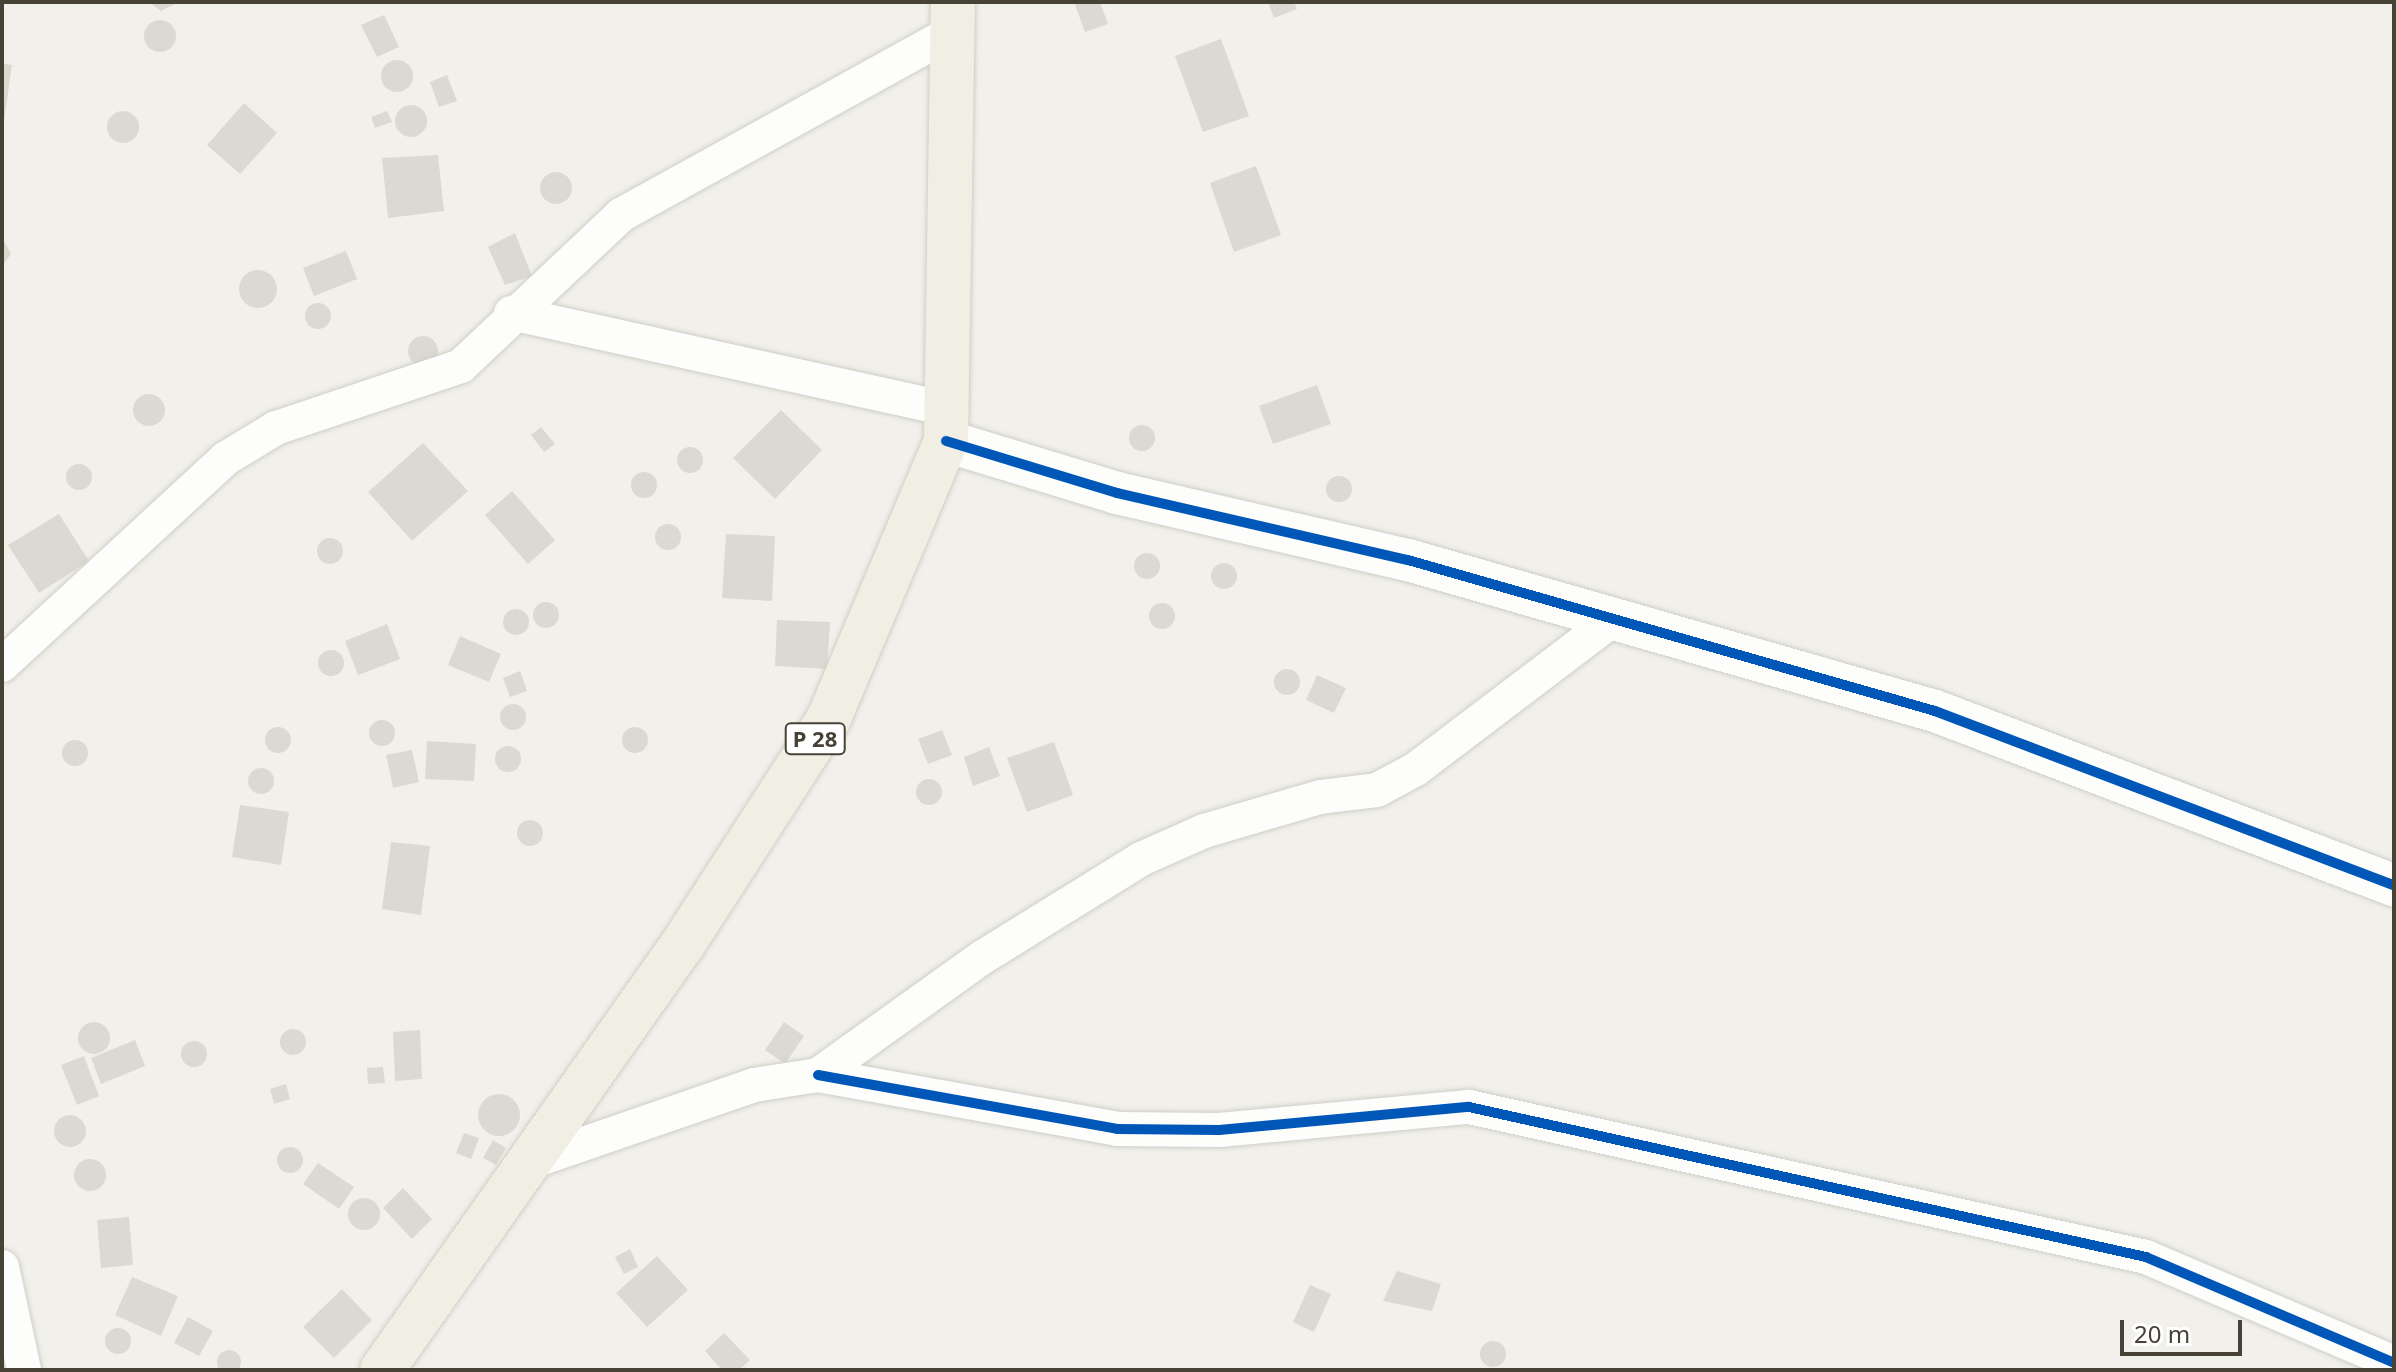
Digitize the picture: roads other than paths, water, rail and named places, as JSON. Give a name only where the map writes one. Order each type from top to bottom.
[{"type":"main road","name":"P 28","points":[[382,1370],[683,944],[829,718],[947,425],[953,17]]},
{"type":"street","points":[[2,665],[225,459],[276,428],[461,366],[511,313],[621,215],[953,17]]},
{"type":"street","points":[[511,313],[947,425],[1117,493],[1408,560],[1935,711],[2394,885]]},
{"type":"street","points":[[818,1075],[983,957],[1141,859],[1204,831],[1320,797],[1377,790],[1416,769],[1612,620]]},
{"type":"street","points":[[528,1163],[754,1085],[818,1075],[1117,1129],[1219,1130],[1469,1107],[2146,1257],[2394,1363]]},
{"type":"street","points":[[2,1267],[24,1370]]}]
